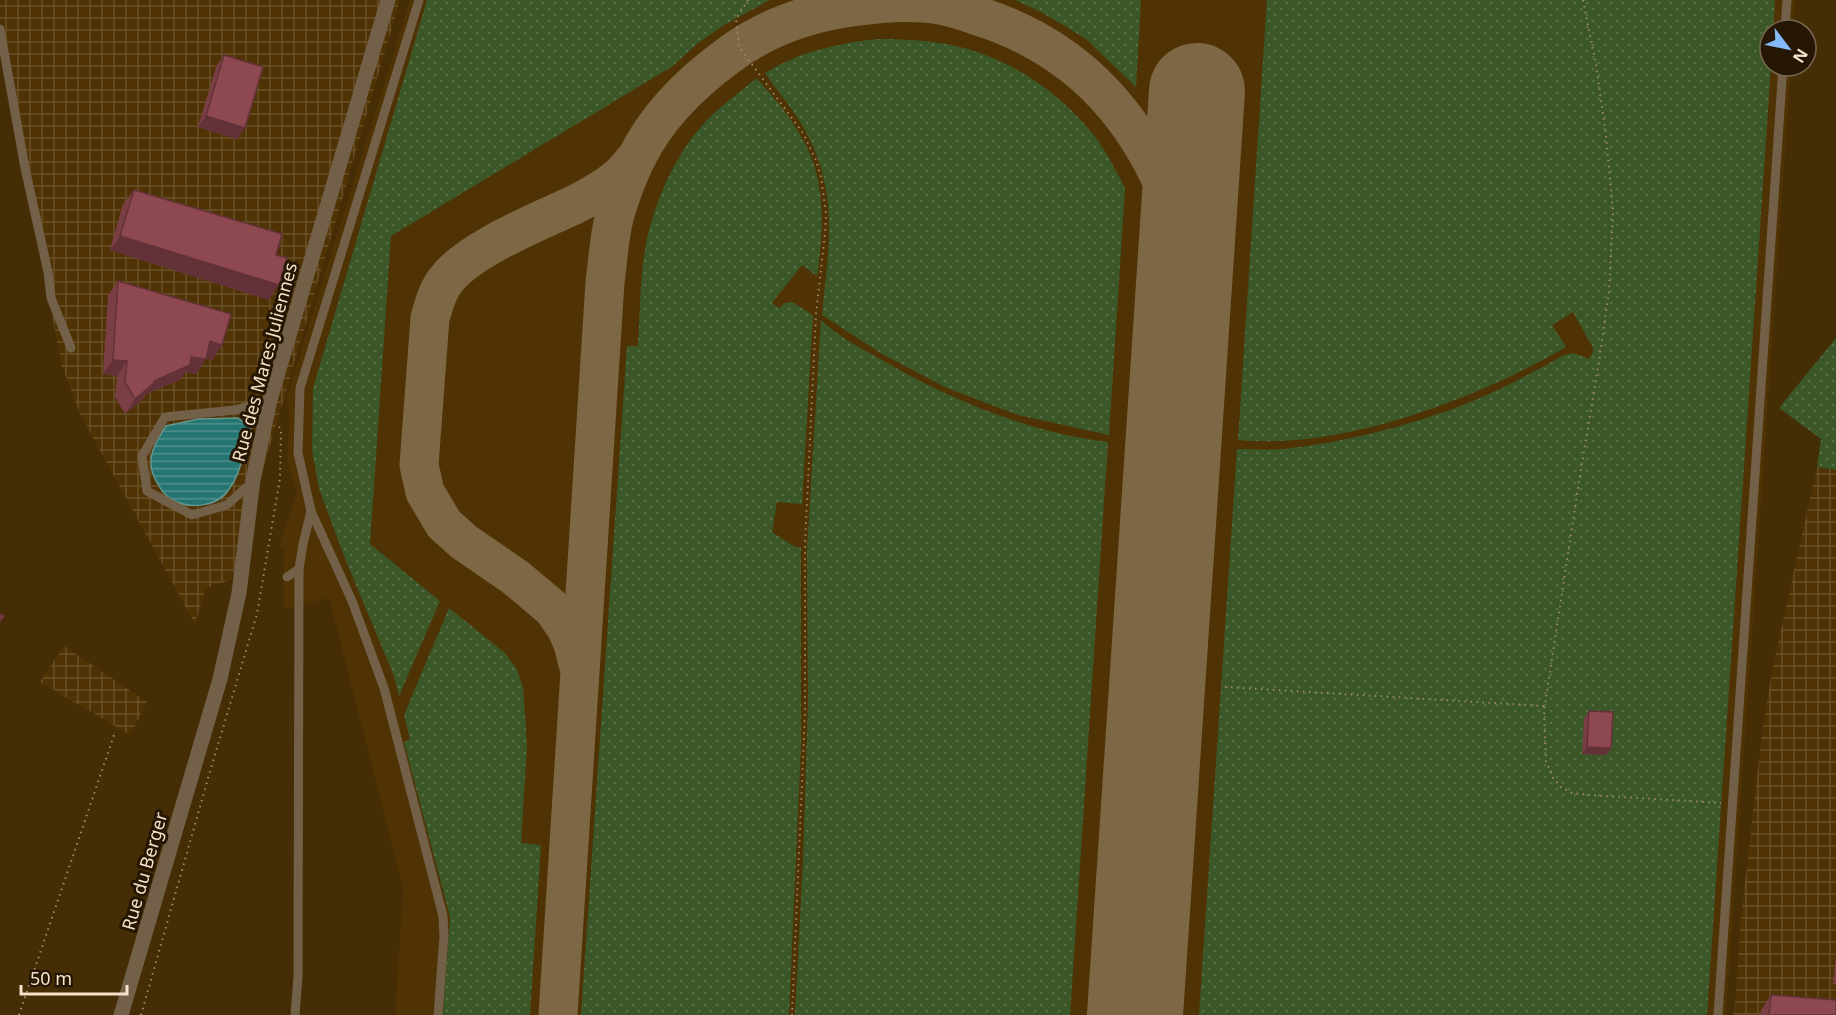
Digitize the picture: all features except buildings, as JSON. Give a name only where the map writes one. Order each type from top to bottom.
[{"type":"street","name":"Rue des Mares Juliennes","points":[[193,773],[220,679],[239,593],[253,480],[270,400],[388,0]]},
{"type":"street","name":"Rue du Berger","points":[[121,1015],[193,773]]},
{"type":"lane","points":[[419,0],[300,388],[298,453],[311,511],[352,601],[384,688],[443,916],[444,936],[438,1015]]},
{"type":"lane","points":[[1786,18],[1787,0]]},
{"type":"lane","points":[[0,29],[25,168],[48,272],[51,298],[71,348]]},
{"type":"lane","points":[[1718,1015],[1782,78]]},
{"type":"lane","points":[[253,480],[227,505],[192,515],[147,491],[142,456],[165,417],[235,410],[270,400]]},
{"type":"lane","points":[[296,1015],[299,569],[311,511]]},
{"type":"lane","points":[[287,577],[299,569]]},
{"type":"path","points":[[748,0],[736,19],[740,47],[803,134],[816,160],[821,177],[826,214],[816,314],[805,544],[804,724],[792,1015]]},
{"type":"path","points":[[1583,0],[1596,65],[1606,135],[1613,212],[1609,291],[1544,706],[1546,761],[1553,778],[1561,787],[1572,793],[1732,803]]},
{"type":"path","points":[[1225,687],[1544,706]]},
{"type":"path","points":[[19,1015],[114,735]]},
{"type":"shaded area","points":[[0,0],[400,0],[231,580],[206,588],[195,624],[80,414],[62,366],[0,51]]},
{"type":"shaded area","points":[[410,0],[1795,0],[1794,18],[1758,18],[1758,78],[1790,78],[1726,1015],[395,1015],[403,889],[329,598],[284,609],[284,549],[279,547],[297,493],[287,461],[289,418],[287,396]]},
{"type":"shaded area","points":[[1817,467],[1836,470],[1836,1015],[1734,1015],[1741,918],[1762,733],[1773,666]]},
{"type":"shaded area","points":[[64,646],[147,702],[130,735],[40,682]]},
{"type":"green space","points":[[427,0],[770,0],[724,25],[697,44],[673,66],[391,236],[370,544],[440,601],[399,696],[394,676],[319,489],[312,450],[313,388]]},
{"type":"green space","points":[[1015,0],[1141,0],[1136,87],[1086,39],[1043,13]]},
{"type":"green space","points":[[1267,0],[1775,0],[1774,18],[1758,18],[1758,78],[1770,78],[1707,1015],[1199,1015],[1237,449],[1308,446],[1387,430],[1439,414],[1487,395],[1564,355],[1574,353],[1589,359],[1593,348],[1573,312],[1552,325],[1566,347],[1492,385],[1451,402],[1364,429],[1321,437],[1278,441],[1238,440]]},
{"type":"green space","points":[[878,39],[946,44],[968,49],[1008,65],[1044,87],[1061,101],[1091,131],[1106,153],[1125,188],[1109,435],[1018,415],[947,388],[882,354],[822,315],[829,225],[825,182],[805,129],[765,73],[805,54],[849,43]]},
{"type":"green space","points":[[757,78],[790,118],[808,150],[819,184],[822,220],[817,276],[802,265],[772,303],[779,308],[785,303],[792,302],[813,315],[802,504],[777,502],[772,532],[795,547],[801,547],[801,746],[789,1015],[581,1015],[627,346],[638,346],[645,249],[664,186],[689,141],[712,115]]},
{"type":"green space","points":[[821,320],[861,348],[958,399],[1047,430],[1108,442],[1070,1015],[795,1015],[808,703],[807,550]]},
{"type":"green space","points":[[1836,338],[1836,470],[1817,467],[1821,439],[1779,408]]},
{"type":"green space","points":[[449,608],[505,653],[516,668],[523,687],[527,745],[521,843],[541,845],[530,1015],[443,1015],[450,917],[404,742],[410,739],[404,715]]},
{"type":"water","points":[[238,418],[251,428],[237,475],[224,495],[218,500],[203,505],[186,505],[168,497],[155,479],[151,468],[153,449],[166,426],[198,419]]},
{"type":"taxiway","points":[[558,1015],[605,282],[612,226],[624,187],[645,142],[665,114],[689,88],[743,45],[788,23],[819,13],[874,4],[918,3],[953,8],[1006,26],[1034,40],[1084,74],[1125,119],[1142,145],[1158,173],[1171,207],[1180,259],[1183,313]]},
{"type":"taxiway","points":[[578,664],[566,628],[553,609],[515,577],[464,542],[444,524],[425,492],[419,465],[430,318],[443,284],[471,257],[525,227],[600,191],[622,174],[634,160]]},
{"type":"runway","points":[[1135,1015],[1197,91]]}]
